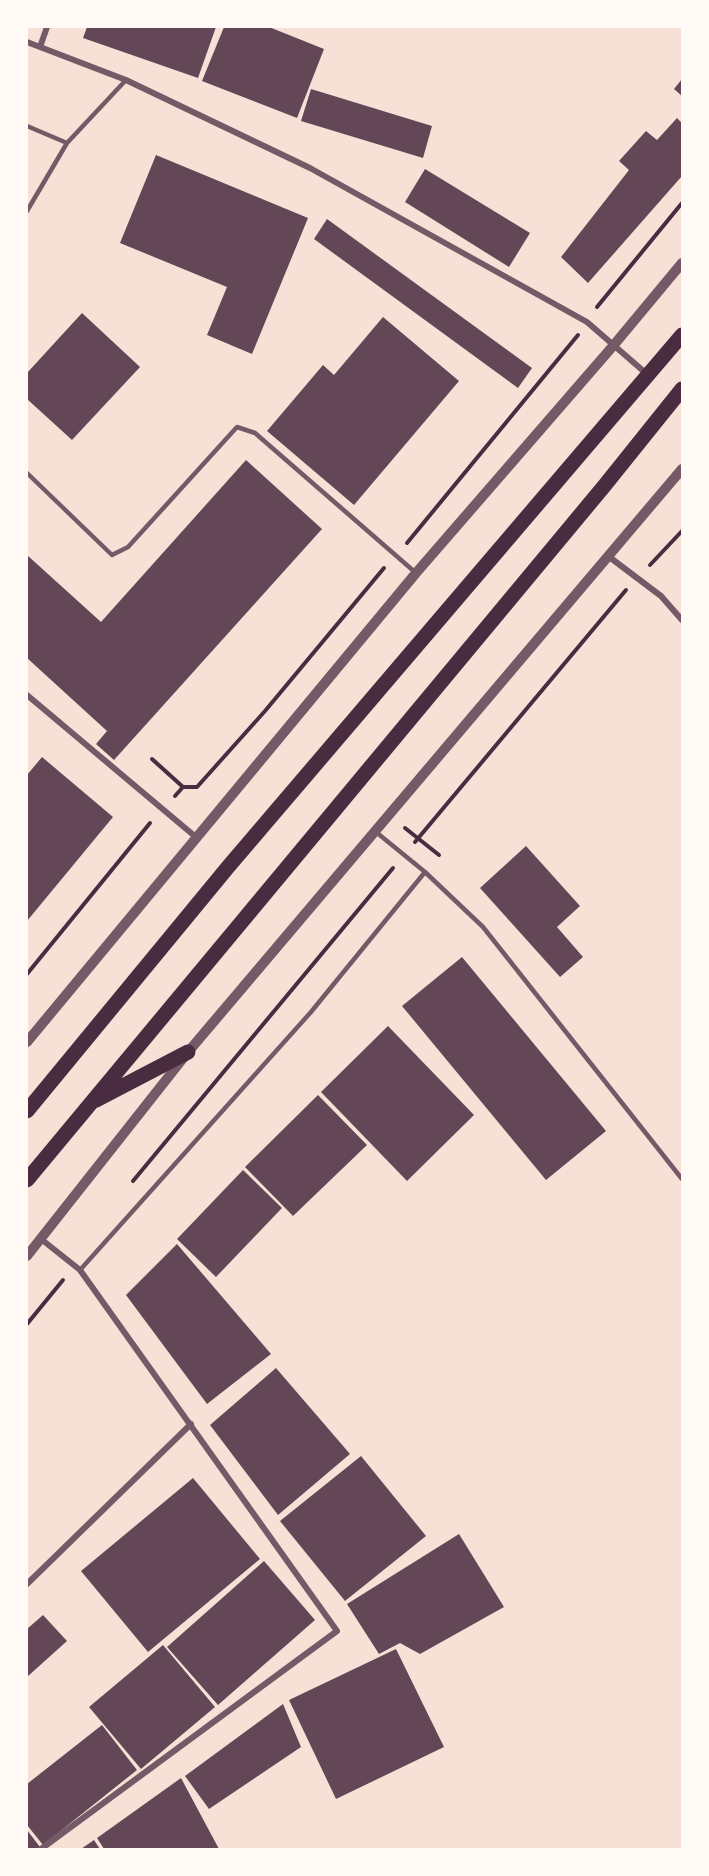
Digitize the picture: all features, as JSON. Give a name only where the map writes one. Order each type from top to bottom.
[{"type":"main road","points":[[27,1111],[228,867],[682,335]]},
{"type":"main road","points":[[27,1180],[605,485],[682,389]]},
{"type":"main road","points":[[88,1104],[188,1052]]},
{"type":"street","points":[[40,47],[47,27]]},
{"type":"street","points":[[27,42],[126,80],[310,168],[586,322],[648,375]]},
{"type":"street","points":[[27,1042],[416,573],[614,346],[682,263]]},
{"type":"street","points":[[27,1256],[188,1052],[682,469]]},
{"type":"street","points":[[608,556],[661,596],[682,620]]},
{"type":"street","points":[[27,694],[162,811],[197,838]]},
{"type":"street","points":[[41,1239],[80,1270],[337,1631],[41,1849]]},
{"type":"street","points":[[27,1584],[191,1424]]},
{"type":"lane","points":[[27,211],[67,143],[126,80]]},
{"type":"lane","points":[[27,126],[67,143]]},
{"type":"lane","points":[[27,473],[112,555],[128,547],[237,427],[255,433],[416,573]]},
{"type":"lane","points":[[376,832],[425,872],[483,927],[682,1179]]},
{"type":"lane","points":[[80,1270],[311,1012],[425,872]]},
{"type":"path","points":[[593,312],[682,203]]},
{"type":"path","points":[[152,759],[183,787],[197,787],[265,711],[396,556],[579,334]]},
{"type":"path","points":[[132,1182],[617,599],[682,531]]},
{"type":"path","points":[[265,711],[270,716]]},
{"type":"path","points":[[27,974],[183,787]]},
{"type":"path","points":[[405,827],[439,855]]},
{"type":"path","points":[[27,1324],[64,1279]]},
{"type":"building","points":[[87,27],[216,27],[198,78],[83,38]]},
{"type":"building","points":[[224,27],[269,27],[324,49],[297,118],[202,81]]},
{"type":"building","points":[[682,79],[682,96],[674,89]]},
{"type":"building","points":[[311,89],[432,126],[423,158],[301,121]]},
{"type":"building","points":[[677,118],[682,123],[682,176],[588,283],[561,257],[629,170],[619,161],[646,131],[657,140]]},
{"type":"building","points":[[156,155],[308,218],[252,354],[207,335],[227,287],[120,243]]},
{"type":"building","points":[[425,169],[530,233],[509,267],[405,202]]},
{"type":"building","points":[[327,219],[532,368],[518,388],[314,239]]},
{"type":"building","points":[[82,313],[140,367],[72,440],[27,399],[27,373]]},
{"type":"building","points":[[383,317],[459,381],[354,505],[267,431],[323,365],[334,375]]},
{"type":"building","points":[[246,460],[322,529],[114,760],[96,744],[107,731],[27,658],[27,555],[101,622]]},
{"type":"building","points":[[42,757],[113,817],[27,921],[27,775]]},
{"type":"building","points":[[526,846],[580,906],[557,927],[583,957],[560,977],[480,888]]},
{"type":"building","points":[[462,957],[606,1131],[546,1180],[402,1006]]},
{"type":"building","points":[[388,1026],[474,1115],[407,1181],[321,1092]]},
{"type":"building","points":[[318,1095],[367,1145],[293,1216],[245,1167]]},
{"type":"building","points":[[243,1170],[282,1208],[216,1277],[177,1239]]},
{"type":"building","points":[[177,1244],[271,1354],[207,1404],[126,1295]]},
{"type":"building","points":[[276,1368],[350,1454],[278,1515],[210,1425]]},
{"type":"building","points":[[361,1456],[426,1536],[345,1601],[280,1521]]},
{"type":"building","points":[[193,1478],[260,1559],[148,1652],[81,1571]]},
{"type":"building","points":[[459,1534],[504,1607],[420,1654],[400,1643],[379,1654],[347,1604]]},
{"type":"building","points":[[264,1561],[315,1620],[218,1705],[167,1647]]},
{"type":"building","points":[[43,1615],[67,1641],[27,1677],[27,1629]]},
{"type":"building","points":[[163,1645],[215,1707],[141,1769],[89,1707]]},
{"type":"building","points":[[396,1649],[444,1747],[336,1799],[289,1700]]},
{"type":"building","points":[[283,1704],[301,1747],[209,1809],[185,1776]]},
{"type":"building","points":[[102,1725],[137,1770],[43,1845],[27,1825],[27,1784]]},
{"type":"building","points":[[181,1778],[219,1849],[104,1849],[97,1838]]},
{"type":"building","points":[[27,1830],[40,1847],[37,1849],[27,1849]]},
{"type":"building","points":[[94,1840],[100,1849],[81,1849]]}]
